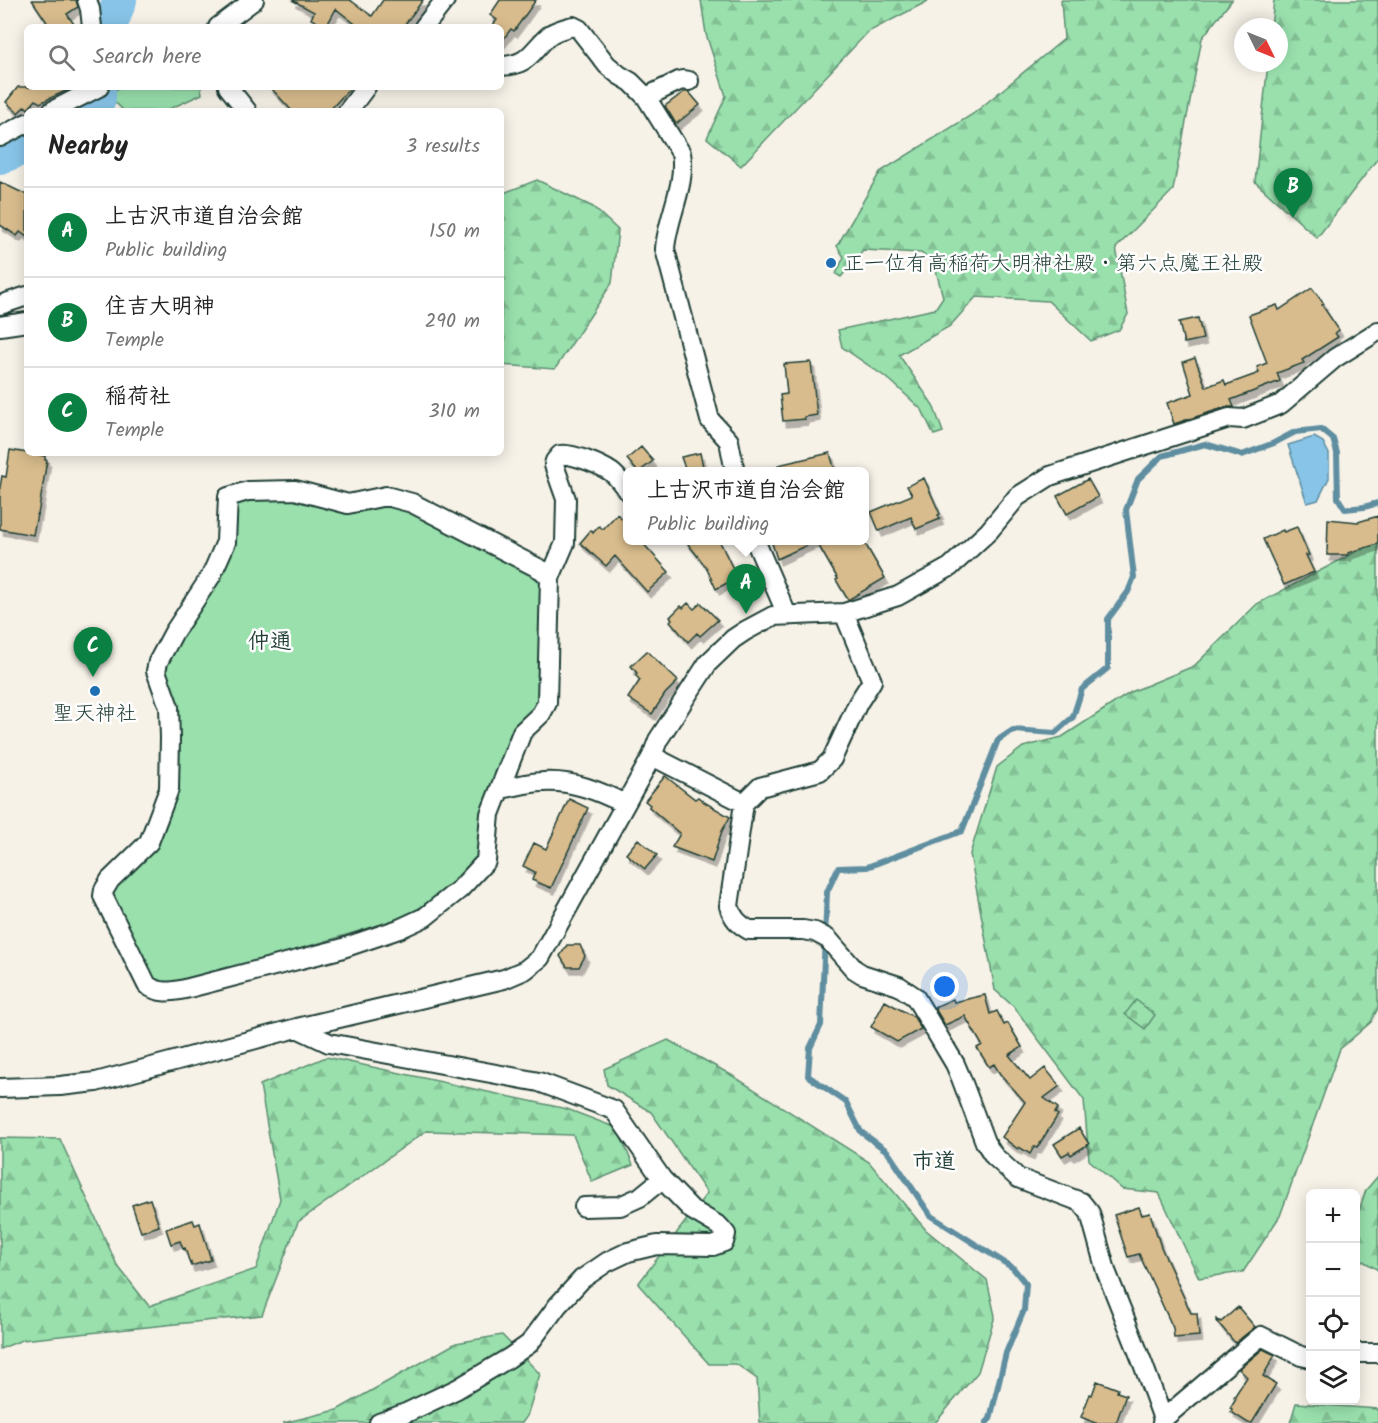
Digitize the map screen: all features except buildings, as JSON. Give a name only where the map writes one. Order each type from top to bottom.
[{"type":"street","points":[[87,0],[92,24]]},
{"type":"street","points":[[223,24],[254,0]]},
{"type":"street","points":[[426,24],[445,0]]},
{"type":"street","points":[[504,66],[514,65],[525,60],[550,35],[573,26],[579,29],[607,65],[631,82],[646,97],[681,153],[680,182],[665,249],[710,420],[729,441],[734,467]]},
{"type":"street","points":[[646,97],[679,81],[689,81]]},
{"type":"street","points":[[56,108],[89,90]]},
{"type":"street","points":[[230,90],[245,108]]},
{"type":"street","points":[[350,108],[364,90]]},
{"type":"street","points":[[0,137],[24,125]]},
{"type":"street","points":[[0,305],[24,297]]},
{"type":"street","points":[[0,326],[24,322]]},
{"type":"street","points":[[0,1088],[96,1083],[297,1028],[504,979],[525,970],[540,958],[652,756],[658,740],[708,663],[745,630],[772,616],[844,613],[898,596],[950,567],[989,531],[1017,497],[1050,476],[1229,418],[1243,418],[1281,404],[1335,358],[1378,331]]},
{"type":"street","points":[[550,578],[542,570],[412,503],[386,495],[348,504],[295,490],[223,492],[226,542],[211,576],[174,632],[158,662],[156,671],[169,707],[169,789],[148,842],[110,880],[103,896],[147,985],[153,990],[168,992],[185,989],[340,949],[425,917],[460,889],[486,861],[490,814],[522,732],[541,714],[547,704],[550,578],[565,543],[566,499],[554,465],[555,461],[560,454],[581,458],[611,472],[623,486]]},
{"type":"street","points":[[757,545],[787,615]]},
{"type":"street","points":[[844,613],[872,681],[858,703],[832,759],[820,771],[760,786],[744,803],[729,906],[732,916],[741,926],[749,930],[803,930],[822,935],[854,969],[862,974],[899,986],[915,997],[955,1064],[986,1142],[994,1156],[1018,1178],[1081,1202],[1090,1213],[1106,1271],[1143,1364],[1162,1421],[1261,1336],[1306,1357]]},
{"type":"street","points":[[652,756],[744,803]]},
{"type":"street","points":[[500,789],[542,782],[572,783],[625,804]]},
{"type":"street","points":[[297,1028],[328,1043],[539,1082],[614,1110],[662,1179],[692,1210],[718,1226],[726,1234],[724,1242],[713,1246],[657,1245],[628,1252],[607,1262],[582,1279],[558,1305],[529,1344],[457,1389],[406,1413],[378,1423]]},
{"type":"street","points":[[584,1207],[620,1206],[640,1197],[662,1179]]},
{"type":"street","points":[[1360,1353],[1378,1353]]},
{"type":"green space","points":[[701,0],[930,0],[868,32],[741,166],[707,138],[726,96],[706,34]]},
{"type":"green space","points":[[1061,0],[1232,0],[1202,38],[1173,190],[1116,248],[1128,314],[1119,330],[1091,341],[1048,301],[976,297],[950,326],[899,355],[933,405],[943,432],[934,435],[922,410],[891,381],[842,347],[838,330],[935,309],[943,297],[934,263],[921,253],[863,250],[841,277],[836,274],[844,257],[837,246],[880,172],[973,114],[1064,39]]},
{"type":"green space","points":[[1274,0],[1378,0],[1378,158],[1317,238],[1255,182],[1267,72],[1288,72],[1288,18],[1272,18]]},
{"type":"green space","points":[[115,90],[201,90],[202,94],[172,108],[121,108],[107,94]]},
{"type":"green space","points":[[537,180],[593,207],[618,230],[612,283],[555,369],[504,365],[504,193]]},
{"type":"green space","points":[[288,498],[359,511],[387,502],[433,519],[537,578],[544,585],[537,703],[515,728],[481,855],[437,897],[406,917],[173,987],[160,987],[147,975],[107,894],[174,793],[163,665],[238,499]]},
{"type":"green space","points":[[1378,540],[1378,1008],[1371,1022],[1340,1049],[1280,1216],[1243,1272],[1199,1278],[1159,1193],[1122,1189],[1089,1160],[1084,1100],[1014,1007],[995,990],[970,854],[997,767],[1023,747],[1062,737],[1131,692],[1194,666],[1257,604]]},
{"type":"green space","points":[[1136,1000],[1155,1015],[1145,1029],[1125,1014]]},
{"type":"green space","points":[[668,1040],[733,1076],[869,1162],[926,1230],[987,1280],[995,1316],[978,1372],[935,1423],[760,1423],[757,1379],[736,1364],[709,1364],[638,1284],[707,1193],[651,1112],[607,1085],[604,1069]]},
{"type":"green space","points":[[326,1057],[567,1109],[617,1128],[633,1165],[592,1182],[573,1135],[426,1131],[298,1222],[262,1315],[22,1340],[0,1349],[0,1138],[60,1139],[117,1265],[149,1306],[256,1269],[280,1199],[260,1085]]},
{"type":"green space","points":[[1378,1176],[1378,1270],[1360,1259],[1360,1207],[1366,1190]]},
{"type":"green space","points":[[502,1335],[540,1374],[527,1416],[522,1423],[283,1423],[337,1410],[456,1343]]},
{"type":"green space","points":[[1296,1403],[1378,1409],[1378,1423],[1290,1423]]},
{"type":"water","points":[[1314,437],[1323,442],[1329,454],[1329,478],[1318,500],[1307,503],[1288,445]]},
{"type":"waterway","points":[[111,24],[120,0]]},
{"type":"waterway","points":[[96,108],[99,90]]},
{"type":"waterway","points":[[0,157],[24,148]]},
{"type":"waterway","points":[[986,1423],[990,1419],[1006,1353],[1024,1310],[1026,1284],[1013,1268],[931,1216],[887,1151],[861,1132],[846,1102],[808,1076],[810,1048],[821,1025],[827,892],[838,868],[867,867],[962,831],[998,740],[1013,730],[1055,733],[1073,717],[1082,689],[1108,668],[1108,619],[1128,592],[1134,577],[1126,510],[1138,479],[1162,456],[1205,444],[1242,455],[1295,432],[1321,429],[1333,439],[1337,453],[1338,498],[1345,509],[1378,503]]},
{"type":"place","name":"住吉大明神","points":[[1293,218]]},
{"type":"place","name":"正一位有高稲荷大明神社殿・第六点魔王社殿","points":[[831,263]]},
{"type":"place","name":"上古沢市道自治会館","points":[[746,614]]},
{"type":"place","name":"稲荷社","points":[[93,677]]},
{"type":"place","name":"聖天神社","points":[[95,691]]},
{"type":"district","name":"仲通","points":[[270,640]]},
{"type":"district","name":"市道","points":[[934,1160]]}]
